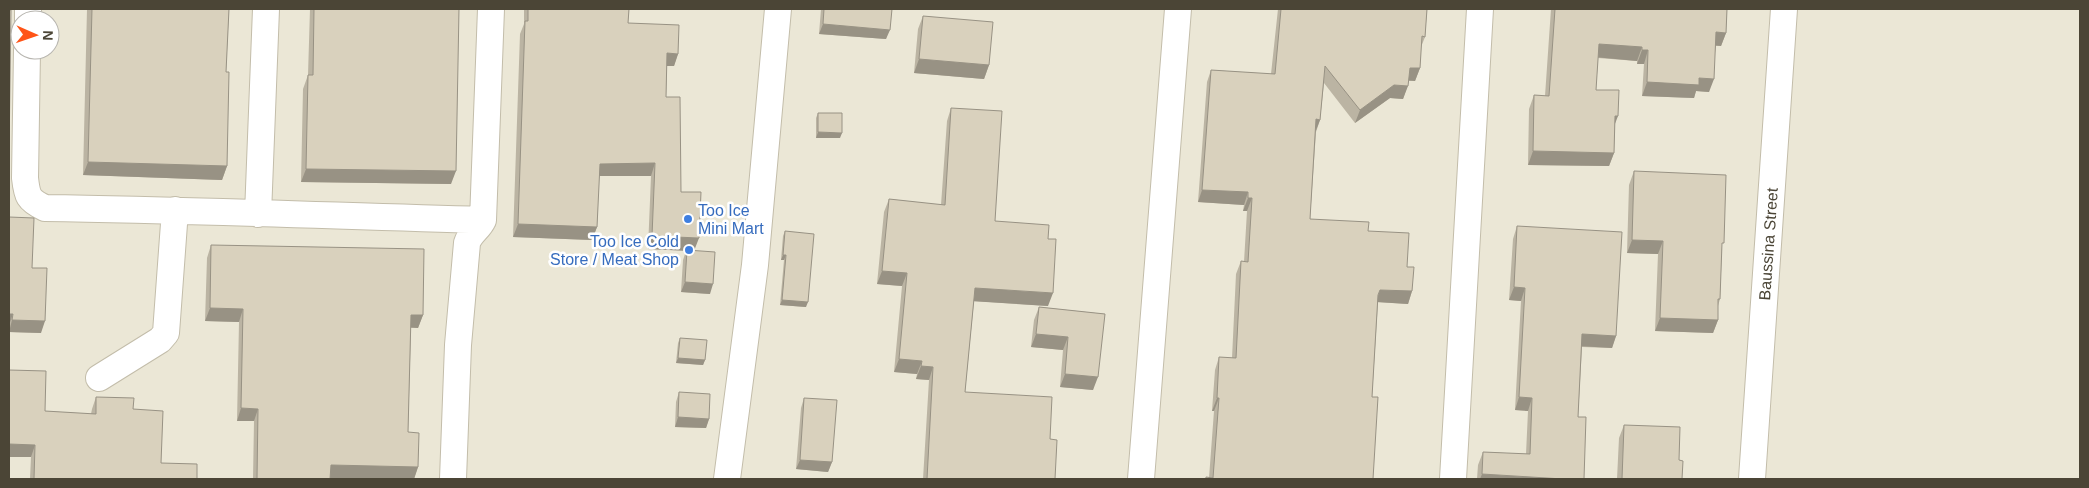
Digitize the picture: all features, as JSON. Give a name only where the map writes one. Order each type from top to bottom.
[{"type":"street","points":[[258,214],[266,9]]},
{"type":"street","points":[[452,479],[458,346],[467,243],[469,237],[481,225],[482,220],[491,9]]},
{"type":"street","points":[[727,479],[755,265],[778,9]]},
{"type":"street","points":[[1141,479],[1178,9]]},
{"type":"street","points":[[1454,479],[1480,9]]},
{"type":"street","name":"Baussina Street","points":[[1752,479],[1784,9]]},
{"type":"street","points":[[27,60],[24,178],[26,195],[35,204],[45,208],[175,210],[482,220]]},
{"type":"street","points":[[99,378],[160,340],[166,333],[175,210]]},
{"type":"shaded area","points":[[9,9],[2080,9],[2080,479],[9,479]]},
{"type":"building","points":[[92,9],[229,9],[226,72],[229,72],[227,166],[88,162]]},
{"type":"building","points":[[314,9],[459,9],[456,171],[306,169],[308,75],[313,75]]},
{"type":"building","points":[[528,9],[629,9],[628,23],[679,25],[678,54],[667,53],[666,97],[680,97],[681,192],[701,192],[699,238],[652,236],[655,163],[600,164],[597,227],[518,224],[525,21],[528,21]]},
{"type":"building","points":[[824,9],[892,9],[890,30],[823,24]]},
{"type":"building","points":[[1281,9],[1427,9],[1425,37],[1422,36],[1420,68],[1410,68],[1408,86],[1394,85],[1360,110],[1325,66],[1320,120],[1316,119],[1310,219],[1369,222],[1368,231],[1409,233],[1407,267],[1414,267],[1412,291],[1380,290],[1378,295],[1372,397],[1378,397],[1373,479],[1206,479],[1206,477],[1213,478],[1219,398],[1217,398],[1219,357],[1236,358],[1241,261],[1248,262],[1252,198],[1248,198],[1248,192],[1202,190],[1211,70],[1275,74]]},
{"type":"building","points":[[1555,9],[1727,9],[1726,33],[1716,32],[1714,79],[1699,78],[1699,85],[1647,82],[1648,50],[1642,50],[1642,47],[1599,44],[1596,90],[1619,90],[1618,116],[1615,116],[1614,153],[1533,151],[1534,95],[1549,96]]},
{"type":"building","points":[[9,10],[10,10],[10,60],[9,154]]},
{"type":"building","points":[[923,16],[993,22],[989,65],[919,59]]},
{"type":"building","points":[[951,108],[1002,111],[995,221],[1049,225],[1048,239],[1056,239],[1053,293],[975,288],[965,392],[1052,397],[1050,439],[1057,440],[1055,479],[927,479],[933,367],[921,366],[922,361],[899,359],[907,273],[882,271],[889,199],[945,205]]},
{"type":"building","points":[[818,113],[842,113],[842,133],[818,132]]},
{"type":"building","points":[[1634,171],[1726,175],[1724,243],[1722,243],[1718,320],[1660,318],[1663,241],[1632,240]]},
{"type":"building","points":[[9,217],[34,218],[32,268],[47,268],[45,321],[12,320],[13,314],[9,314]]},
{"type":"building","points":[[1517,226],[1622,232],[1616,336],[1582,334],[1578,417],[1586,417],[1584,479],[1482,474],[1483,452],[1530,454],[1532,398],[1519,397],[1525,288],[1514,287]]},
{"type":"building","points":[[785,231],[814,234],[808,302],[782,300],[786,255],[783,255]]},
{"type":"building","points":[[211,245],[424,249],[423,315],[411,315],[408,432],[419,433],[418,467],[331,465],[330,479],[257,479],[258,409],[241,408],[243,309],[210,308]]},
{"type":"building","points":[[687,250],[715,252],[713,284],[685,282]]},
{"type":"building","points":[[1039,307],[1105,314],[1098,377],[1065,374],[1068,337],[1036,334]]},
{"type":"building","points":[[680,338],[707,340],[705,360],[678,358]]},
{"type":"building","points":[[9,370],[46,371],[45,411],[96,414],[96,397],[134,398],[133,409],[163,411],[161,463],[197,464],[197,479],[34,479],[35,445],[9,444]]},
{"type":"building","points":[[679,392],[710,394],[709,419],[678,417]]},
{"type":"building","points":[[804,398],[837,400],[832,462],[800,460]]},
{"type":"building","points":[[1624,425],[1680,427],[1679,460],[1683,461],[1682,479],[1622,479]]},
{"type":"place","name":"Too Ice Mini Mart","points":[[688,219]]},
{"type":"place","name":"Too Ice Cold Store / Meat Shop","points":[[689,250]]}]
